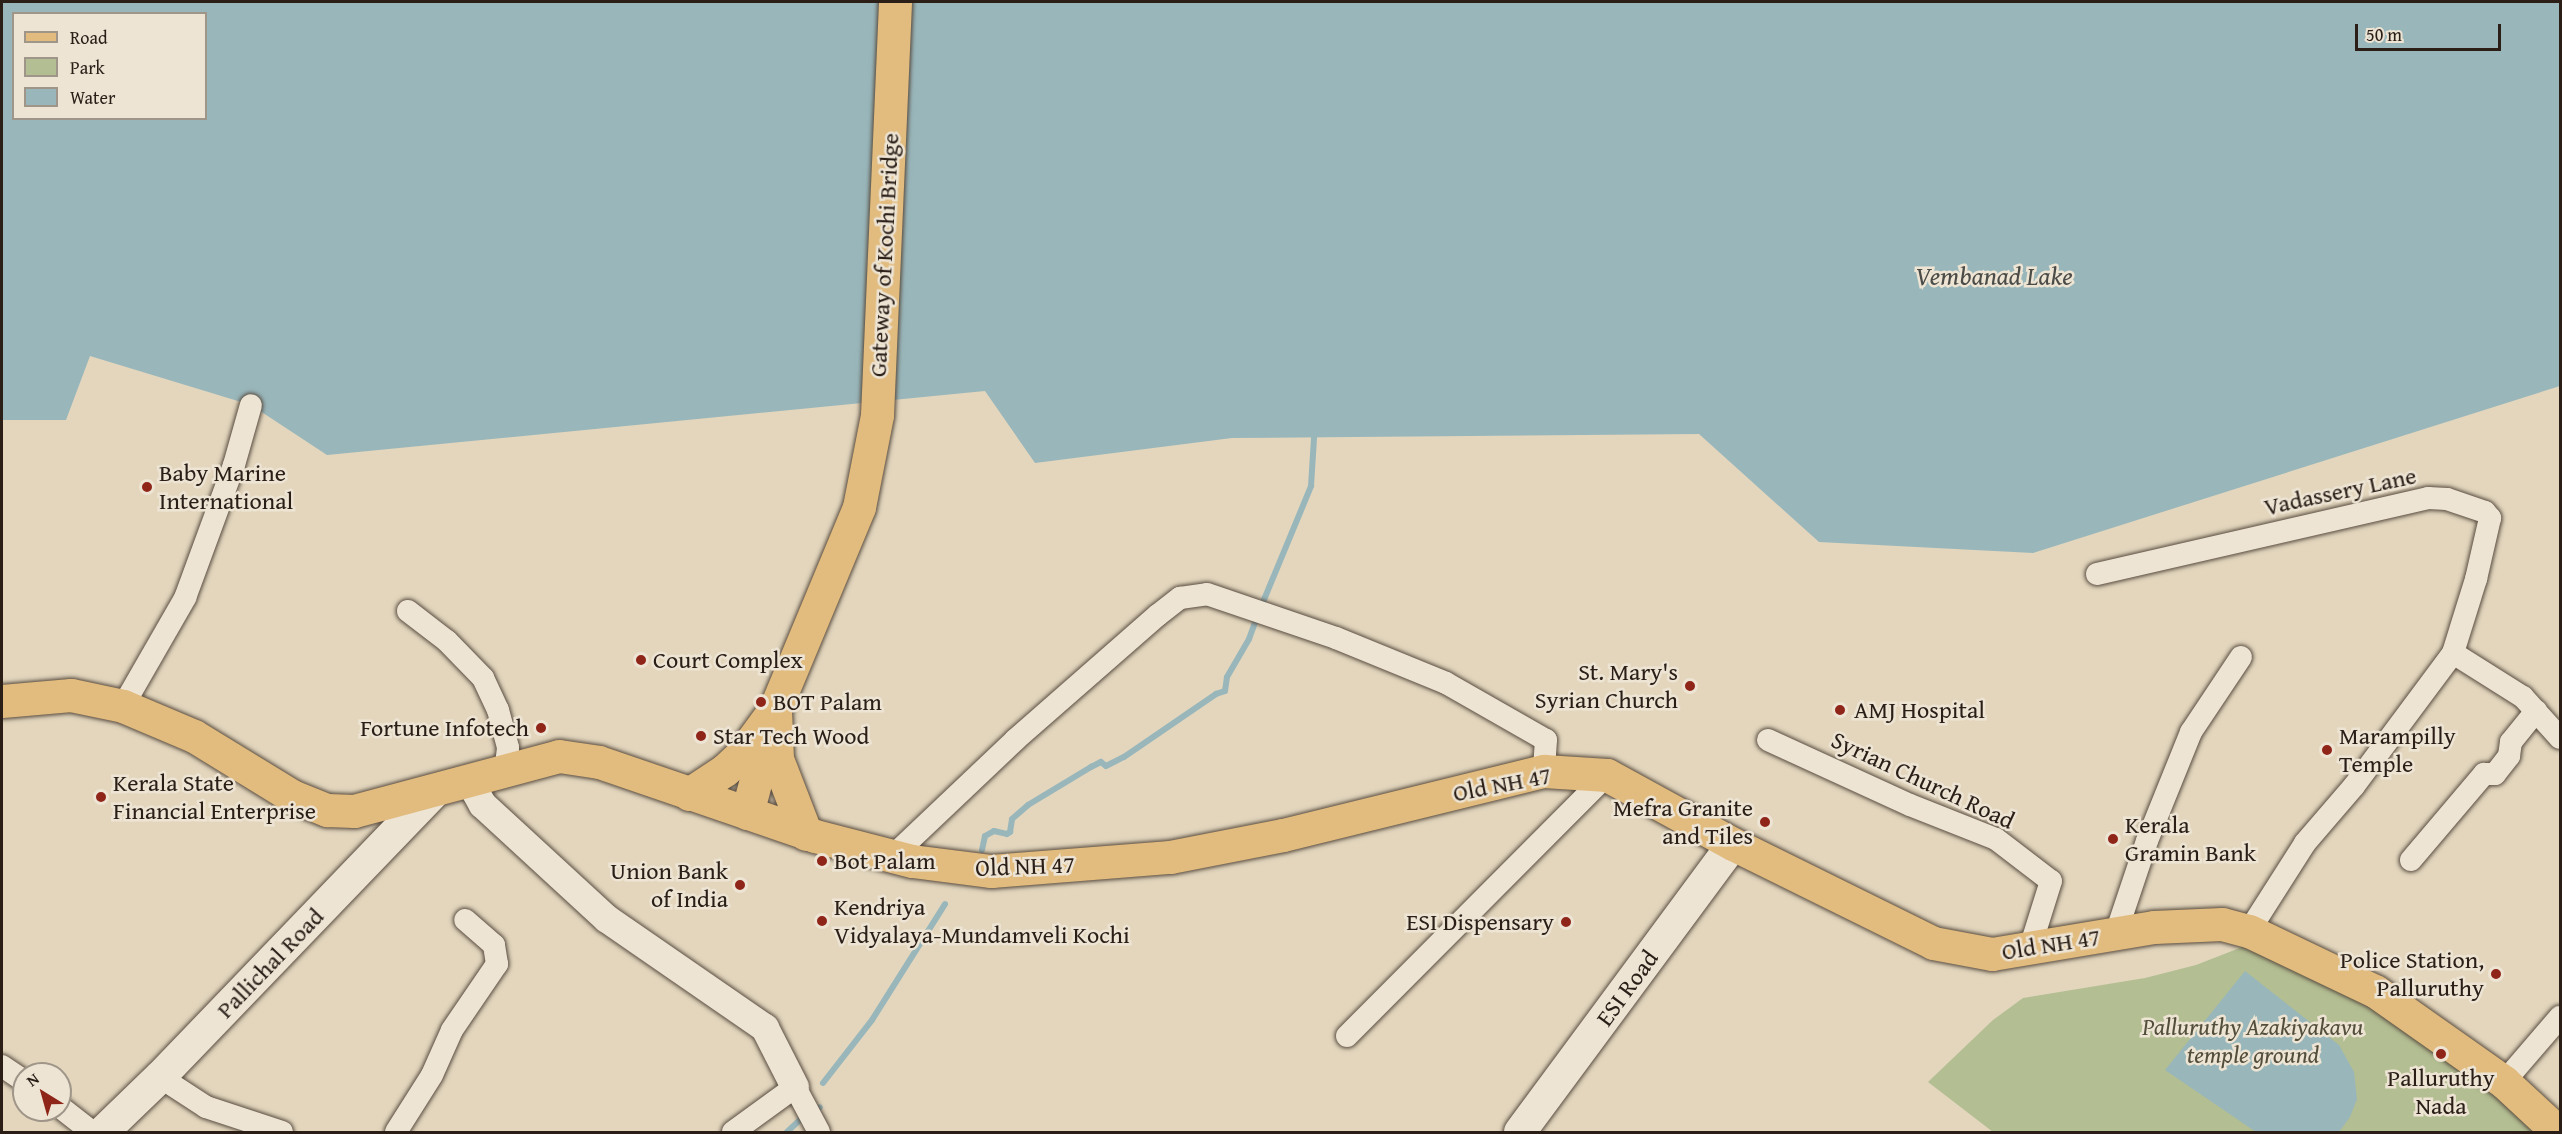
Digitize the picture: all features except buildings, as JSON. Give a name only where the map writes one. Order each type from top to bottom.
[{"type":"main road","name":"Gateway of Kochi Bridge","points":[[775,709],[859,507],[877,415],[896,2]]},
{"type":"main road","name":"Old NH 47","points":[[2,701],[71,695],[123,706],[194,736],[292,796],[327,810],[354,811],[410,795],[471,782],[559,756],[599,762],[806,834],[912,861],[991,871],[1170,857],[1283,835],[1544,771],[1607,774],[1733,844],[1933,944],[1992,954],[2154,927],[2222,924],[2249,931],[2375,991],[2504,1082],[2558,1132]]},
{"type":"main road","points":[[689,794],[725,770],[742,754],[775,709]]},
{"type":"main road","points":[[747,813],[775,709]]},
{"type":"main road","points":[[775,709],[777,759],[792,791],[806,834]]},
{"type":"main road","name":"Pallichal Road","points":[[103,1132],[160,1077],[435,791]]},
{"type":"main road","name":"ESI Road","points":[[1520,1132],[1733,844]]},
{"type":"street","points":[[123,706],[185,598],[234,465],[251,405]]},
{"type":"street","name":"Vadassery Lane","points":[[2097,574],[2428,498],[2447,499],[2485,512],[2490,518],[2476,579],[2454,653]]},
{"type":"street","points":[[894,855],[1015,740],[1158,615],[1180,598],[1207,594],[1336,638],[1446,683],[1546,740],[1544,771]]},
{"type":"street","points":[[408,611],[447,641],[483,678],[498,710],[508,748],[505,771]]},
{"type":"street","points":[[2249,931],[2304,843],[2354,786],[2454,653],[2523,697],[2560,738]]},
{"type":"street","points":[[2116,933],[2147,841],[2191,732],[2241,657]]},
{"type":"street","points":[[2411,860],[2484,774],[2495,774],[2509,756],[2511,742],[2535,711]]},
{"type":"street","name":"Syrian Church Road","points":[[1768,740],[1911,805],[1996,839],[2051,881],[2030,948]]},
{"type":"street","points":[[1347,1036],[1607,774]]},
{"type":"street","points":[[471,782],[483,804],[607,919],[765,1028],[816,1123]]},
{"type":"street","points":[[396,1132],[432,1075],[452,1030],[497,964],[494,945],[465,920]]},
{"type":"street","points":[[2504,1082],[2560,1017]]},
{"type":"street","points":[[160,1077],[207,1107],[282,1132]]},
{"type":"street","points":[[733,1132],[795,1087]]},
{"type":"street","points":[[72,1116],[92,1132]]},
{"type":"green space","name":"Palluruthy Azakiyakavu temple ground","points":[[2255,942],[2312,967],[2560,1132],[1993,1132],[1928,1082],[1993,1020],[2023,998],[2145,978],[2196,965]]},
{"type":"water","name":"Vembanad Lake","points":[[2,2],[2560,2],[2560,386],[2033,553],[1819,542],[1699,434],[1232,438],[1035,463],[985,391],[327,455],[251,405],[90,356],[66,420],[2,420]]},
{"type":"water","points":[[2245,971],[2339,1045],[2354,1072],[2357,1099],[2350,1117],[2339,1132],[2256,1132],[2165,1070]]},
{"type":"waterway","points":[[1261,607],[1311,486],[1314,438]]},
{"type":"waterway","points":[[982,850],[985,836],[994,831],[1007,834],[1010,832],[1012,819],[1028,805],[1091,767],[1101,762],[1106,766],[1124,757],[1216,694],[1225,691],[1227,677],[1249,639],[1257,617]]},
{"type":"waterway","points":[[823,1083],[872,1020],[945,904]]},
{"type":"waterway","points":[[787,1132],[804,1116],[820,1107]]},
{"type":"place","name":"Baby Marine International","points":[[147,487]]},
{"type":"place","name":"Court Complex","points":[[641,660]]},
{"type":"place","name":"St. Mary's Syrian Church","points":[[1690,686]]},
{"type":"place","name":"BOT Palam","points":[[761,702]]},
{"type":"place","name":"AMJ Hospital","points":[[1840,710]]},
{"type":"place","name":"Fortune Infotech","points":[[541,728]]},
{"type":"place","name":"Star Tech Wood","points":[[701,736]]},
{"type":"place","name":"Marampilly Temple","points":[[2327,750]]},
{"type":"place","name":"Kerala State Financial Enterprise","points":[[101,797]]},
{"type":"place","name":"Mefra Granite and Tiles","points":[[1765,822]]},
{"type":"place","name":"Kerala Gramin Bank","points":[[2113,839]]},
{"type":"place","name":"Bot Palam","points":[[822,861]]},
{"type":"place","name":"Union Bank of India","points":[[740,885]]},
{"type":"place","name":"Kendriya Vidyalaya-Mundamveli Kochi","points":[[822,921]]},
{"type":"place","name":"ESI Dispensary","points":[[1566,922]]},
{"type":"place","name":"Police Station, Palluruthy","points":[[2496,974]]},
{"type":"place","name":"Palluruthy Nada","points":[[2441,1054]]}]
